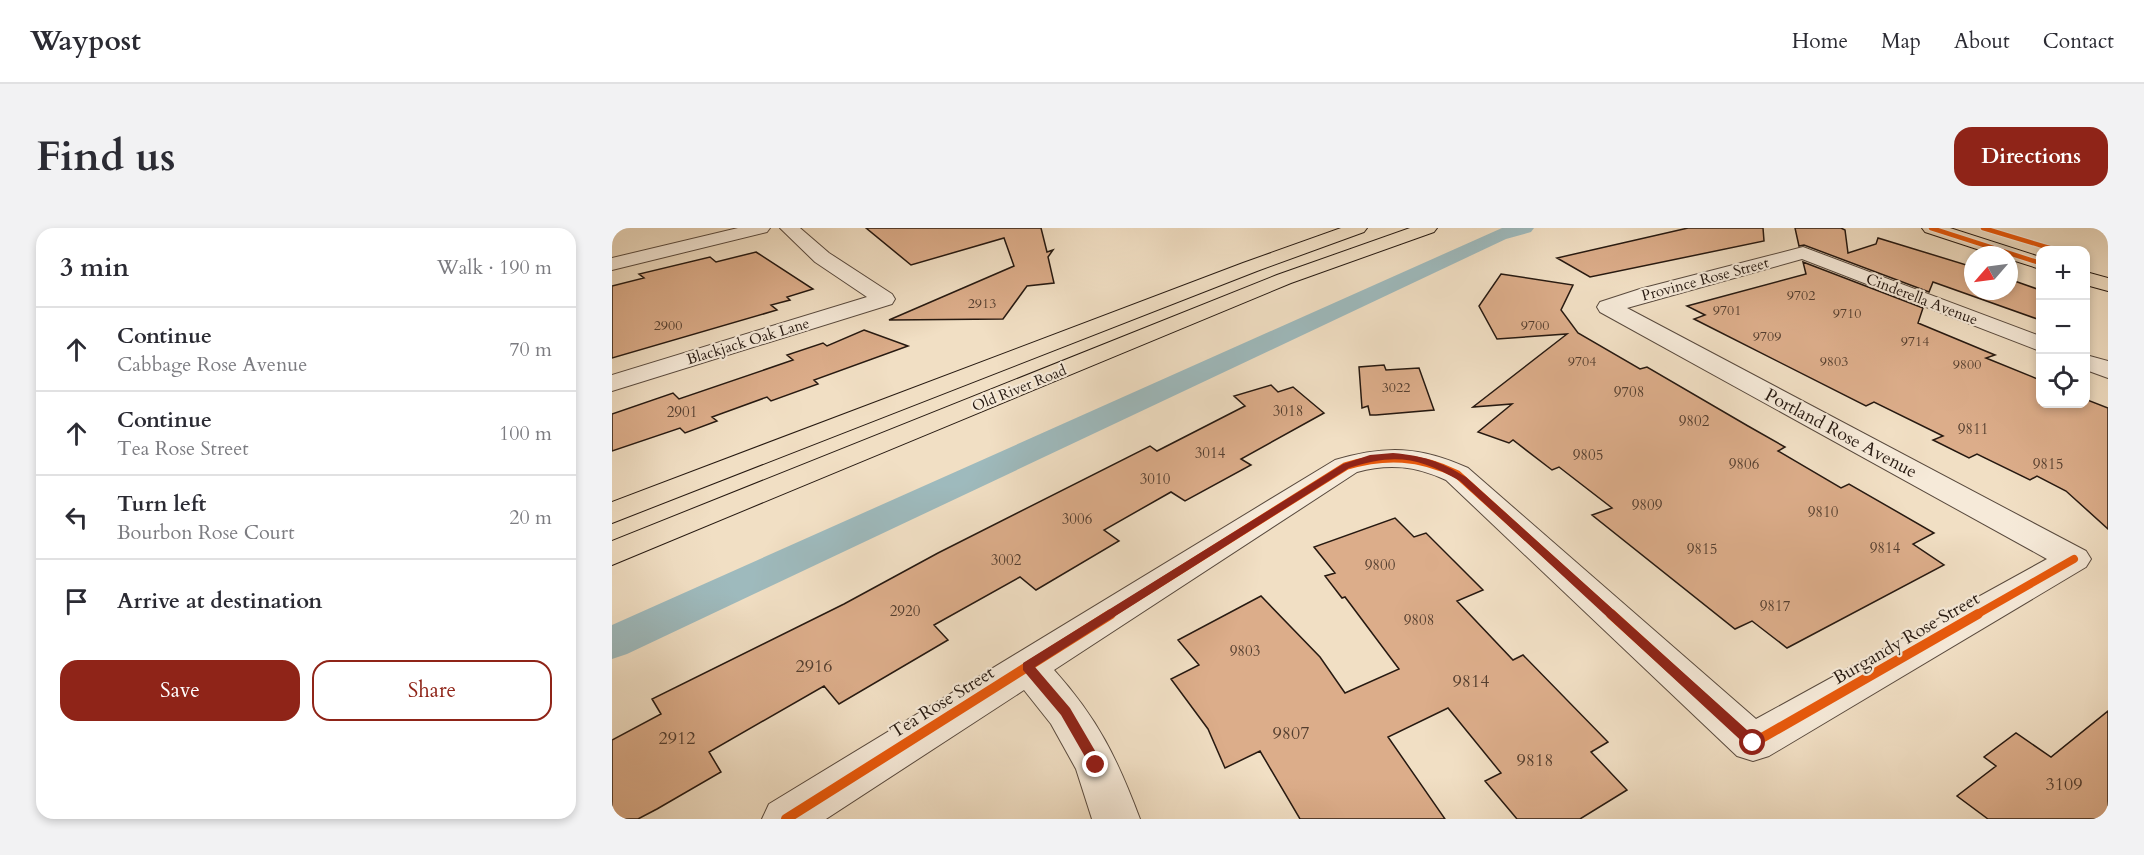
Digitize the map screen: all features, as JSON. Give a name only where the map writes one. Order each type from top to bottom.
[{"type":"main road","name":"Old River Road","points":[[612,513],[1250,267],[1358,228]]},
{"type":"main road","name":"Old River Road","points":[[612,554],[1284,279],[1428,228]]},
{"type":"main road","points":[[1931,228],[2036,262]]},
{"type":"main road","points":[[1983,228],[2043,246]]},
{"type":"main road","points":[[2090,266],[2101,279]]},
{"type":"street","points":[[612,264],[761,228]]},
{"type":"street","name":"Blackjack Oak Lane","points":[[612,383],[884,299],[830,265],[806,246],[789,228]]},
{"type":"street","name":"Province Rose Street","points":[[1608,307],[1648,294],[1803,253]]},
{"type":"street","name":"Cinderella Avenue","points":[[1803,253],[2036,342]]},
{"type":"street","name":"Portland Rose Avenue","points":[[1608,307],[2074,559]]},
{"type":"street","points":[[2090,364],[2108,370]]},
{"type":"street","name":"Tea Rose Street","points":[[786,819],[1346,466],[1370,458],[1393,456],[1416,458],[1437,464],[1463,479],[1753,743]]},
{"type":"street","name":"Burgandy Rose Street","points":[[1753,743],[2074,559]]},
{"type":"street","points":[[1027,666],[1066,712],[1096,765],[1116,819]]},
{"type":"building","points":[[866,228],[1041,228],[1047,252],[1053,250],[1048,257],[1054,283],[1027,286],[1003,319],[889,320],[1014,266],[1004,238],[911,265]]},
{"type":"building","points":[[1688,228],[1763,228],[1764,241],[1590,277],[1557,258]]},
{"type":"building","points":[[1795,228],[1841,228],[1845,230],[1848,253],[1876,244],[1878,238],[1964,264],[1964,293],[1933,282],[1929,292],[1804,245],[1799,246]]},
{"type":"building","points":[[756,252],[813,289],[787,297],[790,300],[771,305],[777,310],[612,358],[612,286],[644,278],[639,274],[710,257],[716,262]]},
{"type":"building","points":[[1803,262],[1923,308],[1918,323],[1995,355],[1986,358],[2036,378],[2036,408],[2090,408],[2090,401],[2108,408],[2108,529],[2066,491],[2037,476],[2030,480],[1977,454],[1969,458],[1933,440],[1943,436],[1874,402],[1866,406],[1694,319],[1705,315],[1687,306],[1806,274]]},
{"type":"building","points":[[1501,274],[1573,285],[1561,310],[1578,333],[1640,369],[1647,367],[1785,447],[1778,451],[1841,488],[1849,484],[1934,533],[1913,544],[1944,565],[1787,648],[1752,621],[1735,629],[1592,515],[1612,508],[1559,467],[1552,470],[1513,440],[1509,443],[1478,432],[1512,404],[1473,407],[1567,334],[1497,339],[1479,306]]},
{"type":"building","points":[[2018,282],[2036,289],[2036,319],[1984,300],[2018,300]]},
{"type":"building","points":[[864,330],[908,346],[814,380],[818,384],[771,401],[767,397],[712,417],[717,421],[685,433],[680,428],[612,451],[612,414],[673,393],[679,399],[793,360],[787,355],[823,343],[827,346]]},
{"type":"building","points":[[1384,365],[1386,370],[1419,368],[1434,410],[1370,415],[1368,406],[1362,408],[1359,367]]},
{"type":"building","points":[[1271,385],[1278,392],[1293,387],[1324,413],[1241,459],[1251,465],[1185,501],[1171,492],[1104,530],[1119,541],[1036,590],[1020,577],[934,625],[948,640],[839,704],[824,686],[709,752],[721,772],[657,809],[638,819],[612,819],[612,740],[661,714],[652,699],[844,604],[938,553],[1150,446],[1157,451],[1245,406],[1234,396]]},
{"type":"building","points":[[1395,518],[1414,537],[1426,533],[1483,590],[1457,601],[1513,660],[1523,655],[1608,742],[1591,752],[1627,790],[1580,819],[1517,819],[1485,781],[1501,773],[1448,708],[1388,737],[1445,819],[1300,819],[1260,751],[1225,768],[1208,729],[1171,679],[1199,665],[1178,640],[1261,596],[1320,657],[1345,693],[1399,669],[1345,597],[1342,598],[1325,576],[1335,573],[1314,547]]},
{"type":"building","points":[[2108,711],[2108,819],[1988,819],[1957,796],[1996,766],[1984,757],[2016,733],[2051,757]]},
{"type":"waterway","points":[[612,643],[1499,235],[1524,228]]},
{"type":"cycle path","points":[[1931,228],[2036,262]]},
{"type":"cycle path","points":[[1983,228],[2043,246]]},
{"type":"cycle path","points":[[786,819],[1346,466],[1374,459],[1415,459],[1429,462],[1457,474],[1753,743],[2074,559]]},
{"type":"route","points":[[1096,765],[1066,712],[1027,666],[1346,466],[1370,458],[1393,456],[1416,458],[1437,464],[1457,474],[1753,743]]}]
